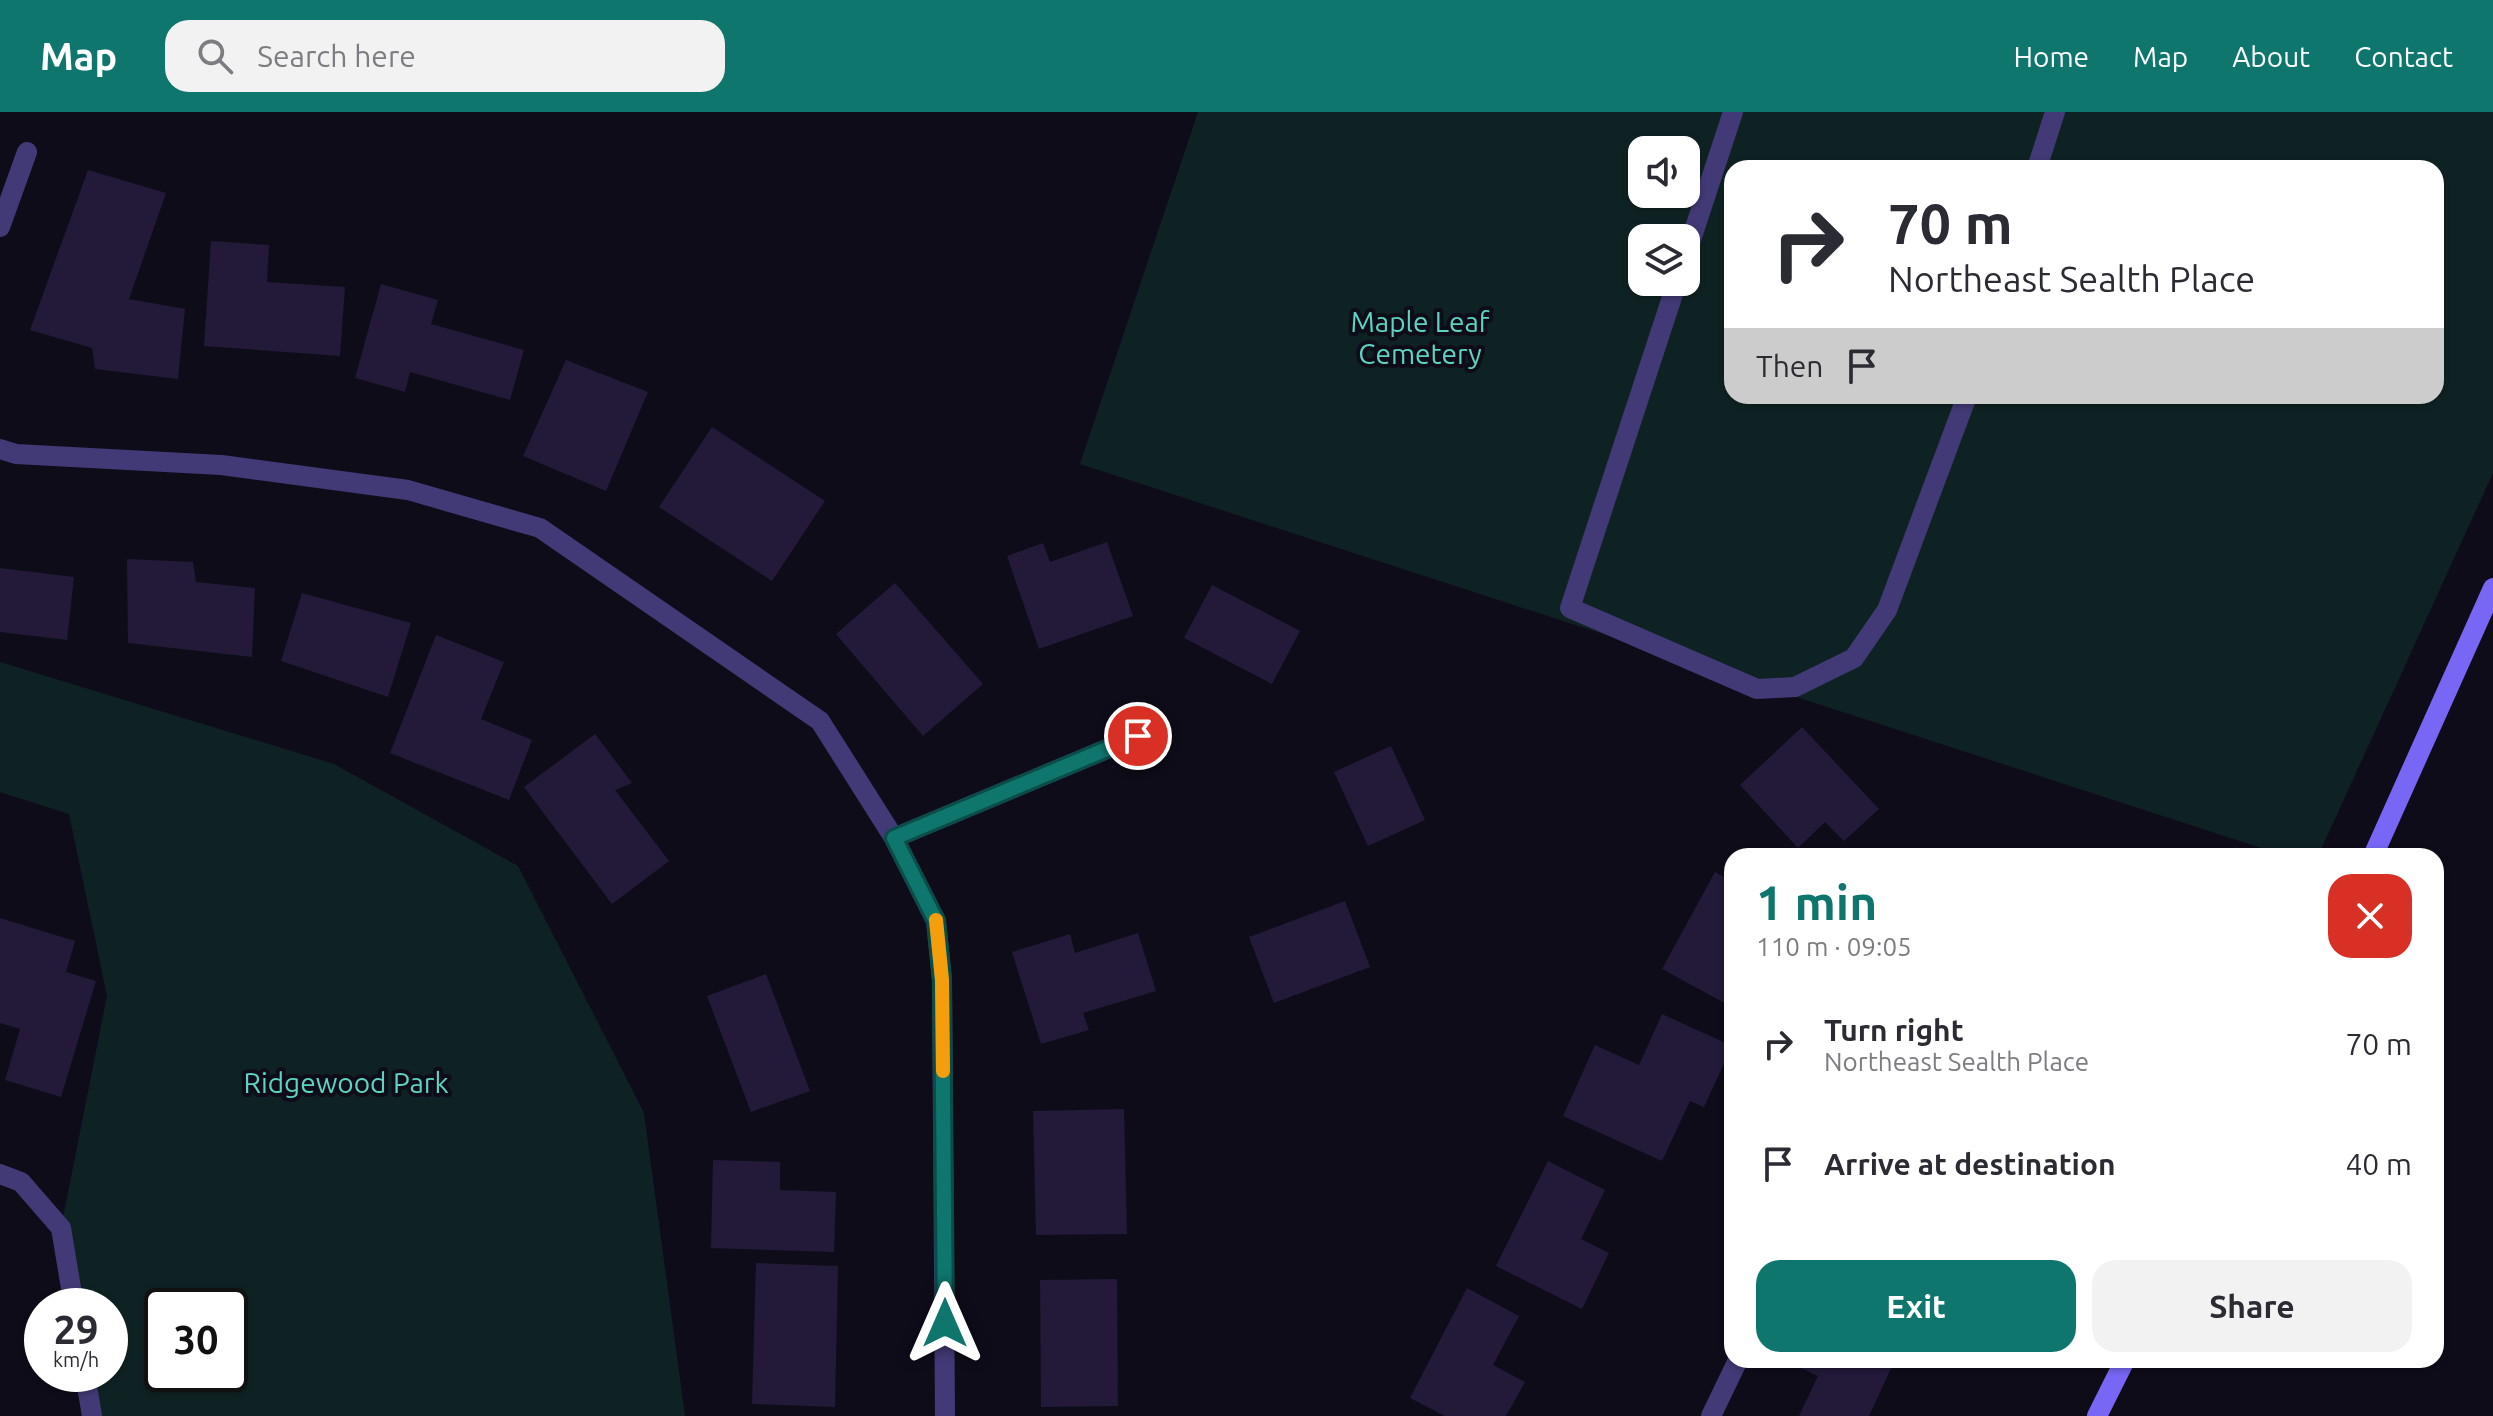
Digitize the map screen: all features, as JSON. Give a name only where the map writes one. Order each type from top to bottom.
[{"type":"main road","points":[[2377,848],[2493,588]]},
{"type":"main road","points":[[2097,1416],[2121,1368]]},
{"type":"street","points":[[1696,224],[1733,112]]},
{"type":"street","points":[[2040,160],[2055,112]]},
{"type":"street","points":[[0,227],[27,152]]},
{"type":"street","points":[[1672,296],[1570,608],[1757,689],[1795,687],[1854,658],[1887,610],[1964,404]]},
{"type":"street","points":[[0,449],[16,454],[221,465],[408,490],[540,528],[820,721],[894,838],[936,921],[942,980],[945,1416]]},
{"type":"street","points":[[894,838],[1138,736]]},
{"type":"street","points":[[0,1174],[21,1182],[61,1228],[71,1288]]},
{"type":"street","points":[[1711,1416],[1734,1368]]},
{"type":"street","points":[[88,1392],[92,1416]]},
{"type":"green space","name":"Maple Leaf Cemetery","points":[[1198,112],[2493,112],[2493,473],[2322,848],[2261,848],[1080,464]]},
{"type":"green space","name":"Ridgewood Park","points":[[0,662],[334,764],[518,866],[644,1113],[685,1416],[92,1416],[88,1392],[128,1392],[128,1288],[71,1288],[61,1228],[107,996],[69,814],[0,792]]},
{"type":"building","points":[[88,170],[166,193],[129,299],[185,309],[178,379],[95,369],[92,348],[30,330]]},
{"type":"building","points":[[211,241],[269,245],[267,282],[345,287],[340,356],[204,346]]},
{"type":"building","points":[[381,284],[438,300],[431,324],[524,350],[510,400],[410,372],[405,392],[355,378]]},
{"type":"building","points":[[566,360],[648,392],[606,491],[523,456]]},
{"type":"building","points":[[712,427],[825,501],[772,581],[659,507]]},
{"type":"building","points":[[1107,542],[1133,616],[1039,649],[1007,556],[1043,543],[1050,562]]},
{"type":"building","points":[[127,559],[193,562],[196,582],[255,588],[252,657],[128,643]]},
{"type":"building","points":[[0,568],[74,577],[67,640],[0,632]]},
{"type":"building","points":[[895,583],[983,684],[923,736],[836,634]]},
{"type":"building","points":[[1212,585],[1300,631],[1272,684],[1184,638]]},
{"type":"building","points":[[302,593],[411,623],[388,697],[281,661]]},
{"type":"building","points":[[436,635],[504,662],[481,719],[532,740],[509,800],[390,753]]},
{"type":"building","points":[[1802,727],[1879,809],[1844,841],[1825,822],[1798,848],[1740,785]]},
{"type":"building","points":[[595,734],[632,783],[615,790],[669,861],[612,904],[524,787]]},
{"type":"building","points":[[1391,746],[1425,820],[1368,846],[1334,772]]},
{"type":"building","points":[[1715,872],[1724,877],[1724,1003],[1662,969]]},
{"type":"building","points":[[1345,901],[1370,967],[1274,1003],[1249,937]]},
{"type":"building","points":[[0,918],[75,941],[66,972],[96,981],[61,1097],[5,1080],[20,1029],[0,1023]]},
{"type":"building","points":[[1138,933],[1156,991],[1083,1013],[1089,1030],[1041,1044],[1012,952],[1070,934],[1075,953]]},
{"type":"building","points":[[766,974],[810,1091],[751,1112],[707,996]]},
{"type":"building","points":[[1662,1014],[1724,1042],[1724,1063],[1704,1107],[1690,1101],[1662,1161],[1563,1116],[1595,1045],[1639,1065]]},
{"type":"building","points":[[1124,1109],[1127,1234],[1036,1235],[1033,1111]]},
{"type":"building","points":[[713,1160],[780,1162],[780,1190],[836,1192],[834,1252],[711,1248]]},
{"type":"building","points":[[1548,1161],[1605,1190],[1581,1239],[1609,1253],[1582,1309],[1496,1266]]},
{"type":"building","points":[[756,1263],[838,1266],[835,1407],[752,1404]]},
{"type":"building","points":[[1117,1279],[1118,1406],[1041,1407],[1040,1280]]},
{"type":"building","points":[[1467,1288],[1519,1316],[1493,1365],[1525,1382],[1506,1416],[1445,1416],[1410,1398]]},
{"type":"building","points":[[1801,1368],[1891,1368],[1869,1416],[1799,1416],[1818,1376]]},
{"type":"slow traffic","points":[[936,920],[942,980],[943,1071]]},
{"type":"route","points":[[945,1323],[942,980],[936,921],[894,838],[1138,736]]}]
